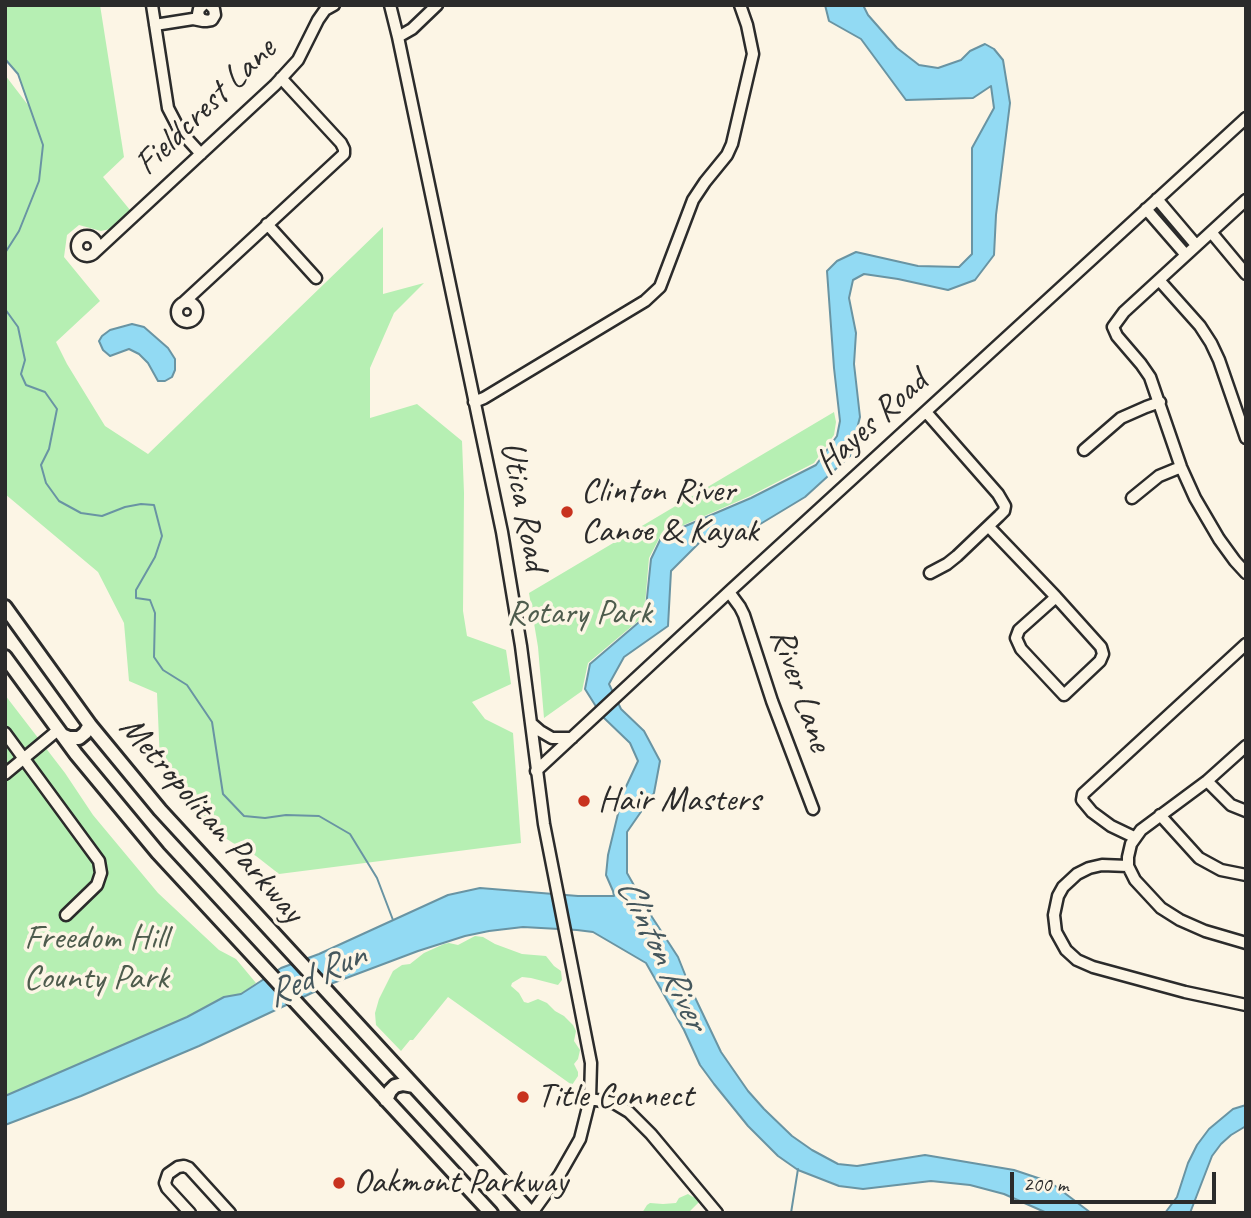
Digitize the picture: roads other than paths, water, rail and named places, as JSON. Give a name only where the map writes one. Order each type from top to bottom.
[{"type":"main road","name":"Metropolitan Parkway","points":[[5,607],[90,725],[174,826],[531,1213]]},
{"type":"main road","name":"Metropolitan Parkway","points":[[5,657],[60,733],[145,838],[491,1213]]},
{"type":"main road","points":[[60,733],[69,738],[79,738],[90,725]]},
{"type":"main road","points":[[386,1100],[390,1091],[396,1087],[403,1084],[414,1086]]},
{"type":"street","points":[[152,5],[168,108],[180,131],[201,154]]},
{"type":"street","points":[[155,25],[199,14],[209,21],[214,18],[214,9],[210,5]]},
{"type":"street","name":"Utica Road","points":[[390,5],[502,532],[521,646],[544,824],[590,1055],[592,1074],[585,1124],[560,1174],[531,1213]]},
{"type":"street","points":[[398,37],[412,29],[437,5]]},
{"type":"street","points":[[474,402],[645,302],[660,287],[693,200],[727,155],[732,144],[753,54],[740,5]]},
{"type":"street","name":"Fieldcrest Lane","points":[[96,252],[298,60],[327,7]]},
{"type":"street","points":[[194,293],[197,312],[195,318],[190,322],[183,321],[177,314],[178,307],[344,154],[341,143],[281,78]]},
{"type":"street","name":"Hayes Road","points":[[536,771],[1246,118]]},
{"type":"street","points":[[1157,199],[1196,245]]},
{"type":"street","points":[[1246,200],[1124,312],[1113,327],[1117,336],[1146,370],[1160,402],[1181,467],[1209,524],[1246,572]]},
{"type":"street","points":[[1146,209],[1186,255]]},
{"type":"street","points":[[267,224],[316,278]]},
{"type":"street","points":[[1211,232],[1246,274]]},
{"type":"street","points":[[95,239],[96,252],[90,256],[81,254],[77,248],[78,241],[83,237],[108,241]]},
{"type":"street","points":[[1159,280],[1200,326],[1211,343],[1246,438]]},
{"type":"street","points":[[183,303],[195,305]]},
{"type":"street","points":[[1084,450],[1127,414],[1160,402]]},
{"type":"street","points":[[926,412],[1004,502],[1004,511],[989,527],[947,564],[930,573]]},
{"type":"street","points":[[1132,498],[1159,476],[1181,467]]},
{"type":"street","points":[[989,527],[1056,597],[1099,644],[1103,654],[1098,664],[1064,695],[1021,649],[1016,638],[1019,630],[1056,597]]},
{"type":"street","name":"River Lane","points":[[729,592],[744,615],[772,701],[813,809]]},
{"type":"street","points":[[1134,837],[1111,826],[1093,812],[1082,800],[1083,793],[1246,644]]},
{"type":"street","points":[[532,724],[552,738],[572,738]]},
{"type":"street","points":[[5,733],[99,861],[101,873],[97,885],[66,915]]},
{"type":"street","points":[[5,774],[60,733]]},
{"type":"street","points":[[1246,746],[1134,837],[1129,850],[1128,866],[1144,892],[1174,917],[1205,932],[1246,943]]},
{"type":"street","points":[[1207,780],[1231,805],[1246,811]]},
{"type":"street","points":[[1160,815],[1199,858],[1221,870],[1246,875]]},
{"type":"street","points":[[1128,866],[1102,864],[1089,867],[1063,887],[1054,915],[1056,932],[1066,950],[1077,960],[1093,967],[1246,1005]]},
{"type":"street","points":[[590,1099],[614,1103],[635,1118],[717,1213]]},
{"type":"street","points":[[190,1213],[165,1183],[168,1174],[178,1167],[189,1168],[230,1213]]},
{"type":"water","points":[[825,5],[863,5],[868,15],[897,48],[919,65],[938,68],[961,60],[970,51],[985,44],[994,49],[1003,60],[1010,103],[996,215],[994,255],[975,280],[948,290],[864,274],[853,280],[849,298],[856,333],[854,364],[860,417],[850,456],[805,497],[757,526],[707,535],[671,571],[668,626],[624,657],[609,684],[621,709],[644,731],[660,761],[654,793],[627,832],[627,873],[678,957],[721,1052],[748,1091],[792,1136],[838,1164],[857,1166],[925,1155],[1014,1170],[1050,1182],[1091,1213],[1047,1213],[1004,1194],[970,1185],[931,1181],[863,1189],[839,1186],[798,1170],[778,1156],[748,1126],[700,1065],[684,1030],[646,963],[593,932],[577,930],[523,927],[489,931],[418,951],[333,983],[199,1046],[5,1125],[5,1096],[187,1017],[224,997],[241,994],[281,968],[319,954],[448,895],[480,888],[578,896],[614,896],[606,875],[608,855],[623,793],[638,761],[630,743],[602,716],[585,689],[590,664],[645,617],[651,559],[662,536],[751,498],[816,465],[837,436],[840,421],[827,271],[837,261],[856,252],[918,266],[959,267],[972,254],[972,148],[994,108],[991,86],[973,98],[906,100],[861,39],[829,21]]},
{"type":"water","points":[[132,324],[144,327],[168,348],[175,359],[172,377],[158,381],[148,363],[129,349],[110,356],[103,350],[99,341],[102,336],[110,330]]},
{"type":"water","points":[[1246,1105],[1246,1126],[1231,1135],[1212,1156],[1190,1213],[1165,1213],[1177,1197],[1197,1145],[1209,1129],[1233,1109]]},
{"type":"waterway","points":[[5,59],[18,74],[43,145],[39,181],[19,231],[5,253]]},
{"type":"waterway","points":[[5,309],[18,327],[25,360],[21,374],[26,385],[45,392],[57,409],[49,449],[41,465],[46,483],[59,501],[81,513],[102,516],[125,507],[154,505],[162,536],[155,557],[136,590],[136,598],[150,600],[155,613],[154,657],[163,670],[187,685],[212,722],[223,794],[244,816],[319,816],[350,834],[377,878],[393,920]]},
{"type":"waterway","points":[[791,1213],[798,1169]]},
{"type":"place","name":"Clinton River Canoe & Kayak","points":[[567,512]]},
{"type":"place","name":"Hair Masters","points":[[584,801]]},
{"type":"place","name":"Title Connect","points":[[523,1097]]},
{"type":"place","name":"Oakmont Parkway","points":[[339,1183]]},
{"type":"park label","name":"Rotary Park","points":[[579,614]]},
{"type":"park label","name":"Freedom Hill County Park","points":[[96,959]]},
{"type":"water label","name":"Clinton River","points":[[661,954]]},
{"type":"water label","name":"Red Run","points":[[316,976]]}]
